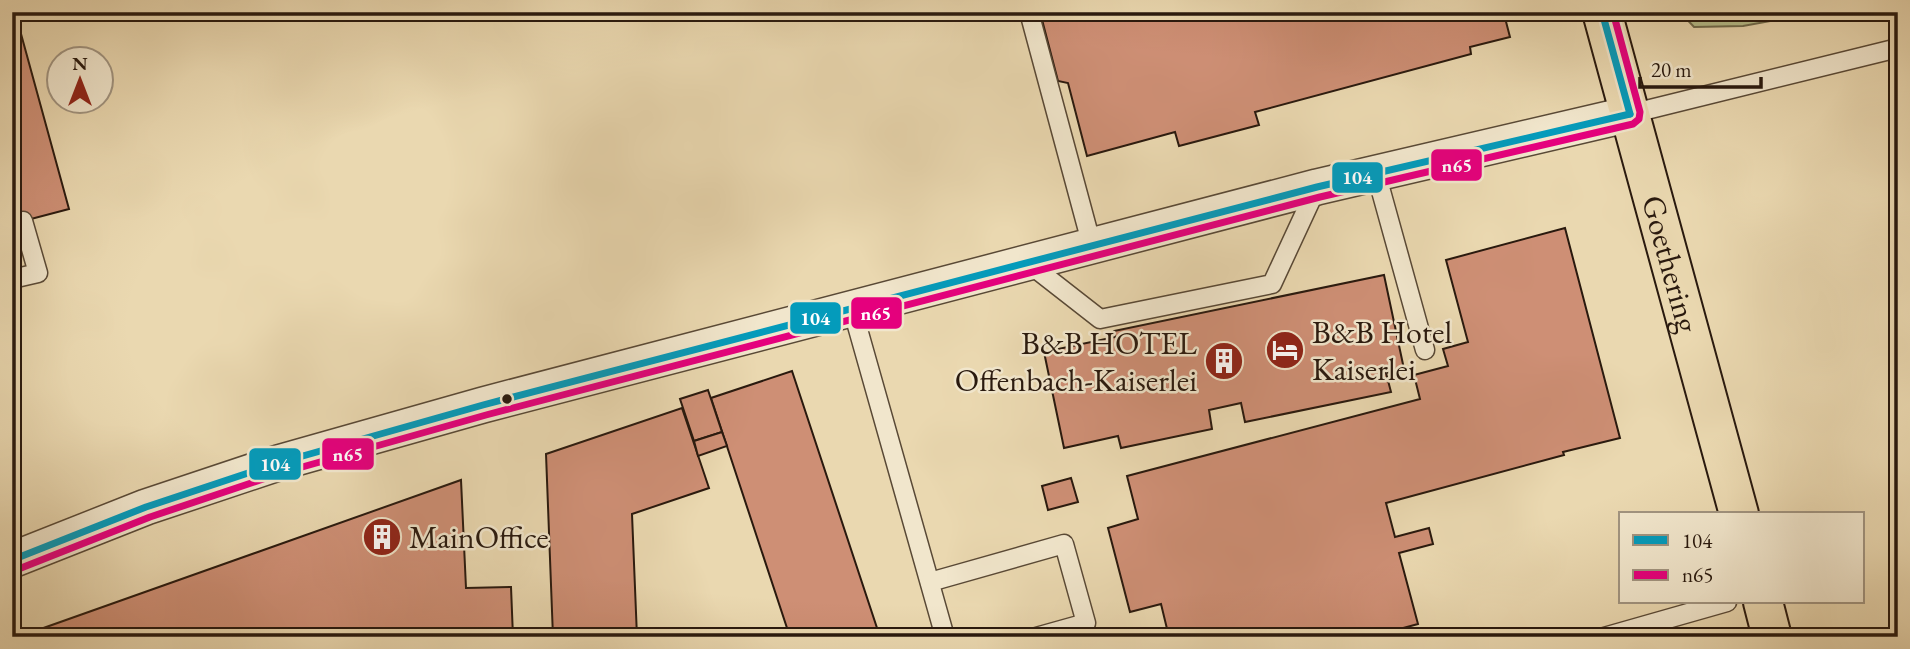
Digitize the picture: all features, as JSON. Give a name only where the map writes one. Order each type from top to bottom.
[{"type":"main road","name":"Goethering","points":[[1602,12],[1738,512]]},
{"type":"main road","points":[[1764,604],[1772,637]]},
{"type":"street","points":[[12,560],[146,507],[278,463],[483,405],[1317,187],[1630,114]]},
{"type":"lane","points":[[1029,12],[1091,246]]},
{"type":"lane","points":[[1630,114],[1898,48]]},
{"type":"lane","points":[[1376,173],[1425,350]]},
{"type":"lane","points":[[1027,262],[1100,319],[1272,284],[1317,187]]},
{"type":"lane","points":[[12,279],[38,273],[23,221]]},
{"type":"lane","points":[[852,308],[945,637]]},
{"type":"lane","points":[[930,582],[1064,544],[1086,623],[1036,637]]},
{"type":"lane","points":[[1604,637],[1720,604]]},
{"type":"green space","points":[[1680,12],[1820,12],[1743,26],[1694,27]]},
{"type":"building","points":[[12,12],[15,12],[69,209],[12,224]]},
{"type":"building","points":[[1040,12],[1507,12],[1504,14],[1510,37],[1470,47],[1471,54],[1255,112],[1259,125],[1179,146],[1175,132],[1087,156],[1068,83],[1058,81]]},
{"type":"building","points":[[1565,228],[1620,438],[1386,503],[1395,537],[1429,528],[1433,544],[1399,553],[1418,624],[1370,637],[1169,637],[1161,604],[1130,612],[1108,528],[1138,519],[1127,476],[1420,399],[1414,375],[1448,366],[1443,349],[1468,342],[1446,260]]},
{"type":"building","name":"B&B HOTEL Offenbach-Kaiserlei","points":[[1384,275],[1404,369],[1386,373],[1391,392],[1245,422],[1241,403],[1209,410],[1212,429],[1121,448],[1118,436],[1064,448],[1044,352],[1115,337],[1114,331]]},
{"type":"building","points":[[792,371],[880,637],[790,637],[711,398]]},
{"type":"building","points":[[708,390],[722,432],[694,441],[680,399]]},
{"type":"building","points":[[682,408],[709,488],[632,514],[637,637],[553,637],[546,454]]},
{"type":"building","points":[[722,432],[727,446],[698,456],[694,441]]},
{"type":"building","points":[[1071,478],[1078,502],[1048,510],[1042,486]]},
{"type":"building","name":"MainOffice","points":[[461,480],[466,588],[511,587],[513,637],[18,637]]},
{"type":"transit line","name":"104","points":[[1602,12],[1630,114]]},
{"type":"transit line","name":"n65","points":[[16,570],[150,517],[281,473],[486,415],[1320,197],[1633,124],[1639,119],[1640,112],[1613,12]]},
{"type":"transit line","name":"104","points":[[12,560],[146,507],[278,463],[483,405],[1317,187],[1630,114]]},
{"type":"place","name":"B&B Hotel Kaiserlei","points":[[1285,350]]},
{"type":"place","name":"B&B HOTEL Offenbach-Kaiserlei","points":[[1224,361]]},
{"type":"place","name":"MainOffice","points":[[382,537]]}]
